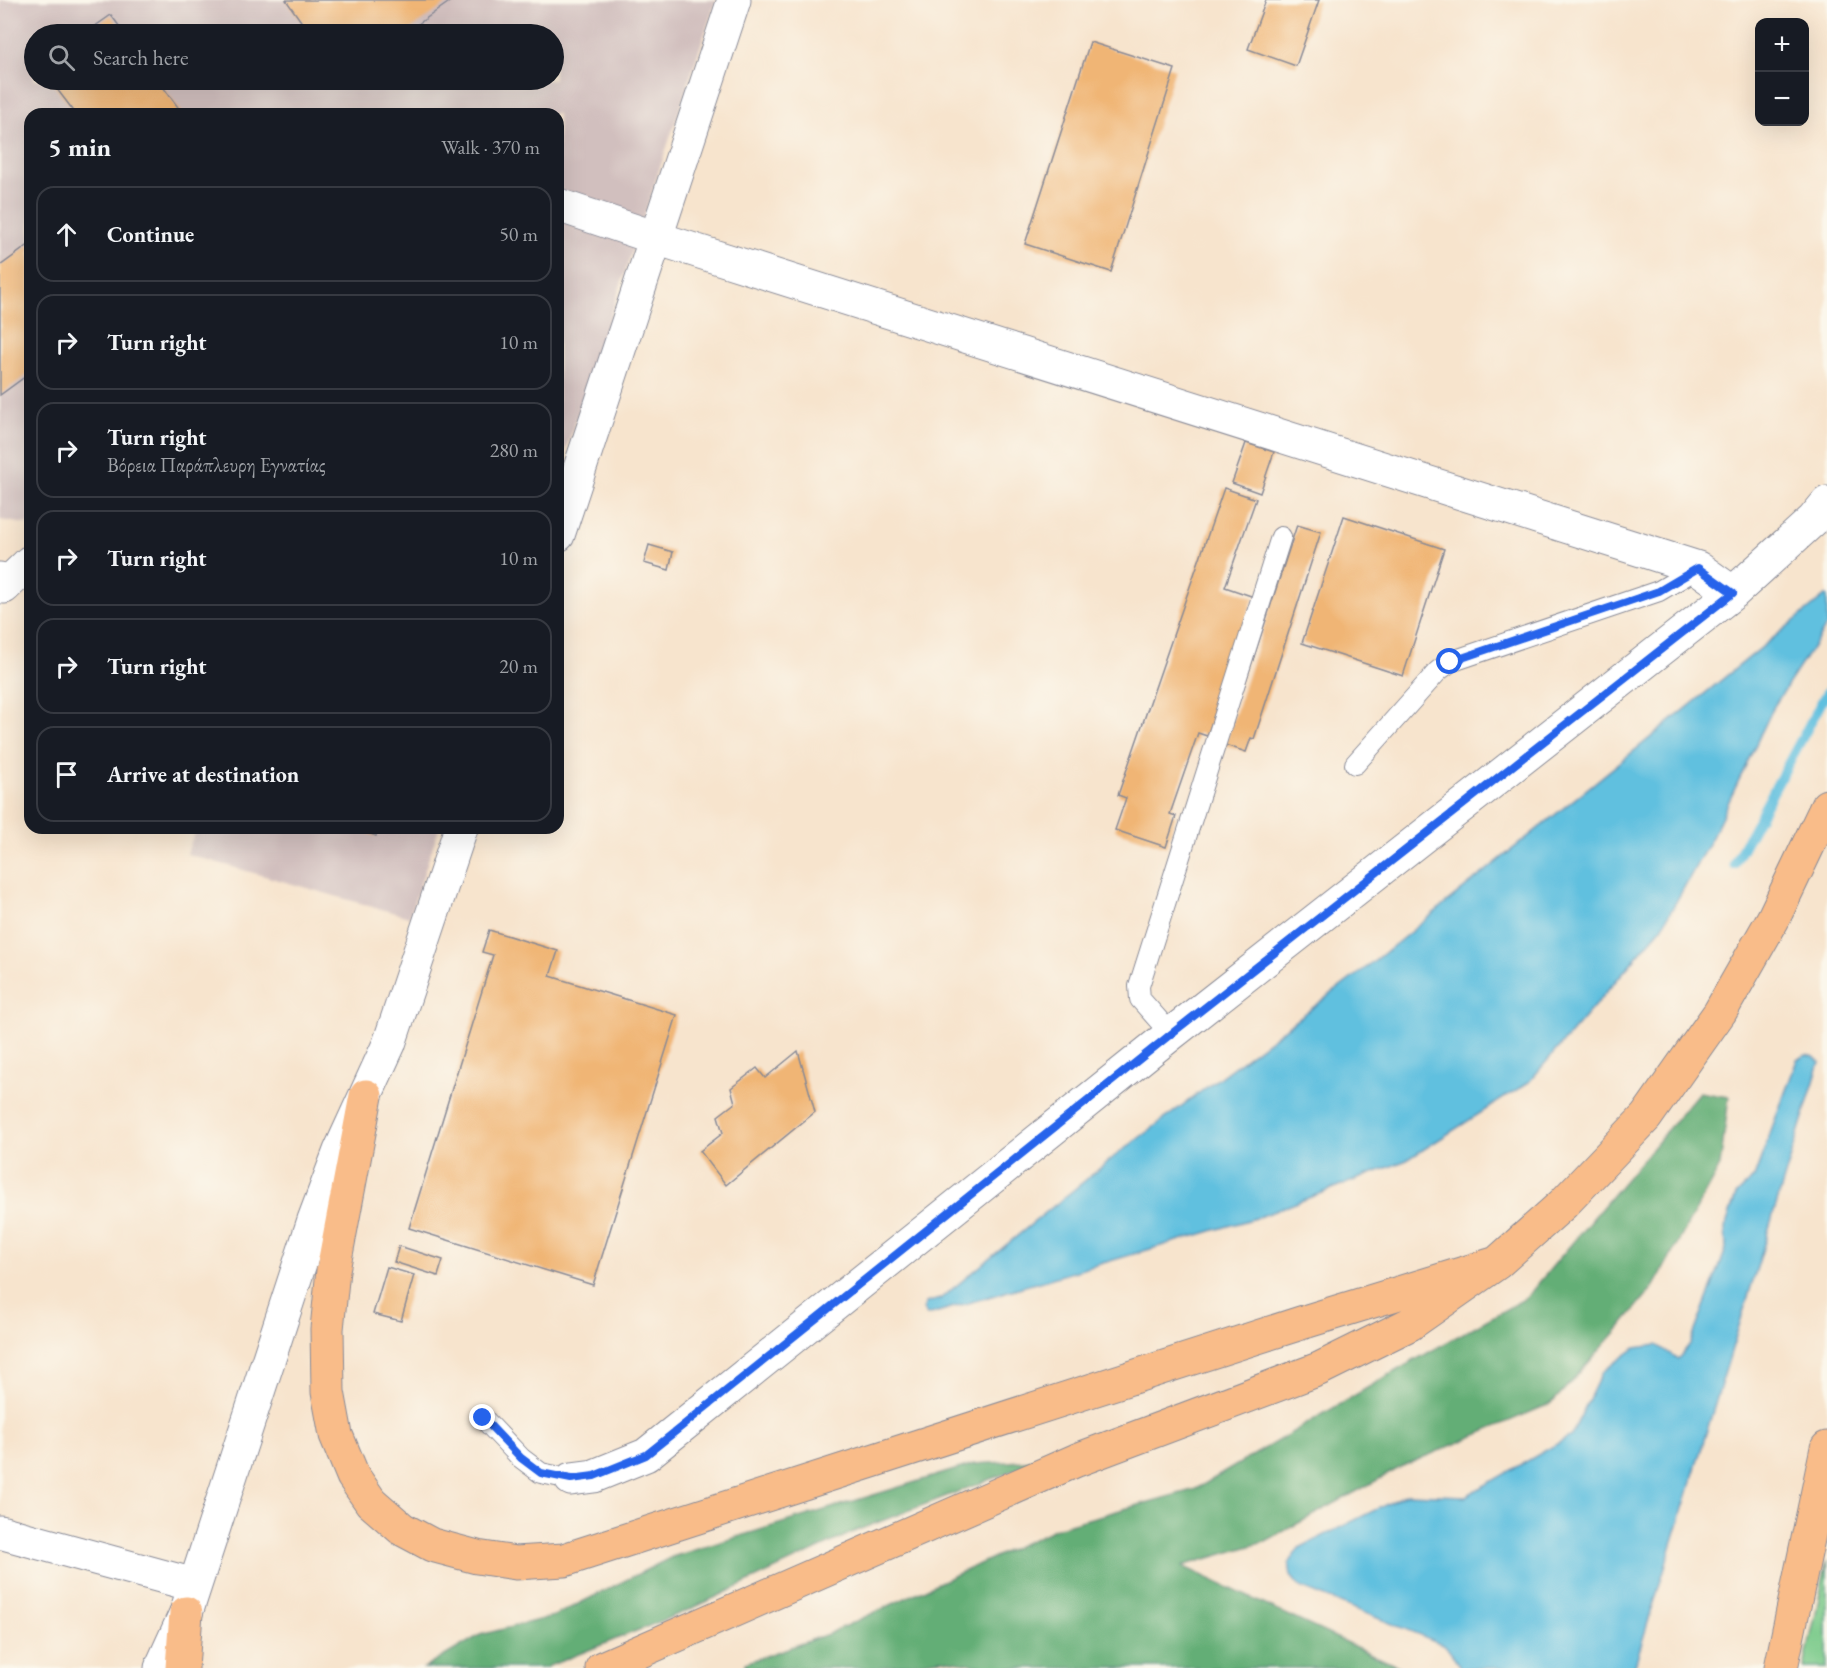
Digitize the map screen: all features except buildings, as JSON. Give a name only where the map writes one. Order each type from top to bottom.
[{"type":"highway","points":[[602,1668],[1077,1460],[1318,1369],[1410,1324],[1497,1263],[1563,1204],[1646,1117],[1720,1012],[1773,919],[1827,806]]},
{"type":"highway","points":[[366,1096],[333,1270],[327,1329],[328,1392],[336,1435],[354,1476],[371,1502],[402,1529],[432,1545],[477,1557],[516,1563],[564,1560],[1280,1330],[1497,1263]]},
{"type":"highway","points":[[1780,1668],[1827,1448]]},
{"type":"highway","points":[[182,1668],[190,1599]]},
{"type":"street","points":[[564,517],[734,0]]},
{"type":"street","points":[[564,207],[1698,568],[1733,593]]},
{"type":"street","points":[[571,1479],[594,1476],[646,1455],[1171,1034],[1733,593],[1813,520],[1827,503]]},
{"type":"street","points":[[1,587],[24,567]]},
{"type":"street","points":[[161,1668],[190,1599],[314,1220],[340,1151],[389,1044],[459,834]]},
{"type":"street","points":[[0,1532],[190,1599]]},
{"type":"lane","points":[[1171,1034],[1140,999],[1139,986],[1281,537]]},
{"type":"lane","points":[[1355,764],[1438,671],[1450,662],[1659,591],[1698,568]]},
{"type":"lane","points":[[483,1418],[521,1458],[541,1473],[571,1479]]},
{"type":"shaded area","points":[[0,0],[716,0],[564,455],[564,108],[24,108],[24,524],[0,520]]},
{"type":"shaded area","points":[[194,834],[437,834],[409,917],[187,854]]},
{"type":"green space","points":[[1699,1092],[1729,1097],[1720,1166],[1654,1286],[1552,1403],[1403,1466],[1264,1542],[1182,1566],[1401,1668],[993,1668],[942,1659],[875,1668],[745,1668],[745,1663],[828,1634],[1059,1527],[1196,1489],[1401,1368],[1526,1298]]},
{"type":"green space","points":[[1041,1460],[858,1530],[691,1609],[544,1668],[424,1668],[480,1635],[554,1616],[672,1557],[974,1464]]},
{"type":"green space","points":[[1827,1561],[1827,1668],[1804,1668]]},
{"type":"water","points":[[1827,596],[1827,625],[1774,706],[1712,837],[1662,927],[1529,1082],[1407,1160],[1259,1217],[927,1315],[923,1309],[926,1303],[940,1299],[1115,1156],[1371,964]]},
{"type":"water","points":[[1806,1055],[1820,1062],[1634,1668],[1462,1668],[1445,1645],[1300,1587],[1291,1576],[1289,1563],[1299,1548],[1407,1494],[1466,1496],[1571,1436],[1602,1372],[1635,1348],[1657,1345],[1678,1359],[1690,1344],[1726,1249],[1725,1228],[1736,1195],[1754,1177],[1797,1060]]},
{"type":"waterway","points":[[1734,864],[1827,692]]},
{"type":"route","points":[[483,1418],[521,1458],[541,1473],[571,1479],[594,1476],[646,1455],[1171,1034],[1733,593],[1698,568],[1659,591],[1450,662]]}]
